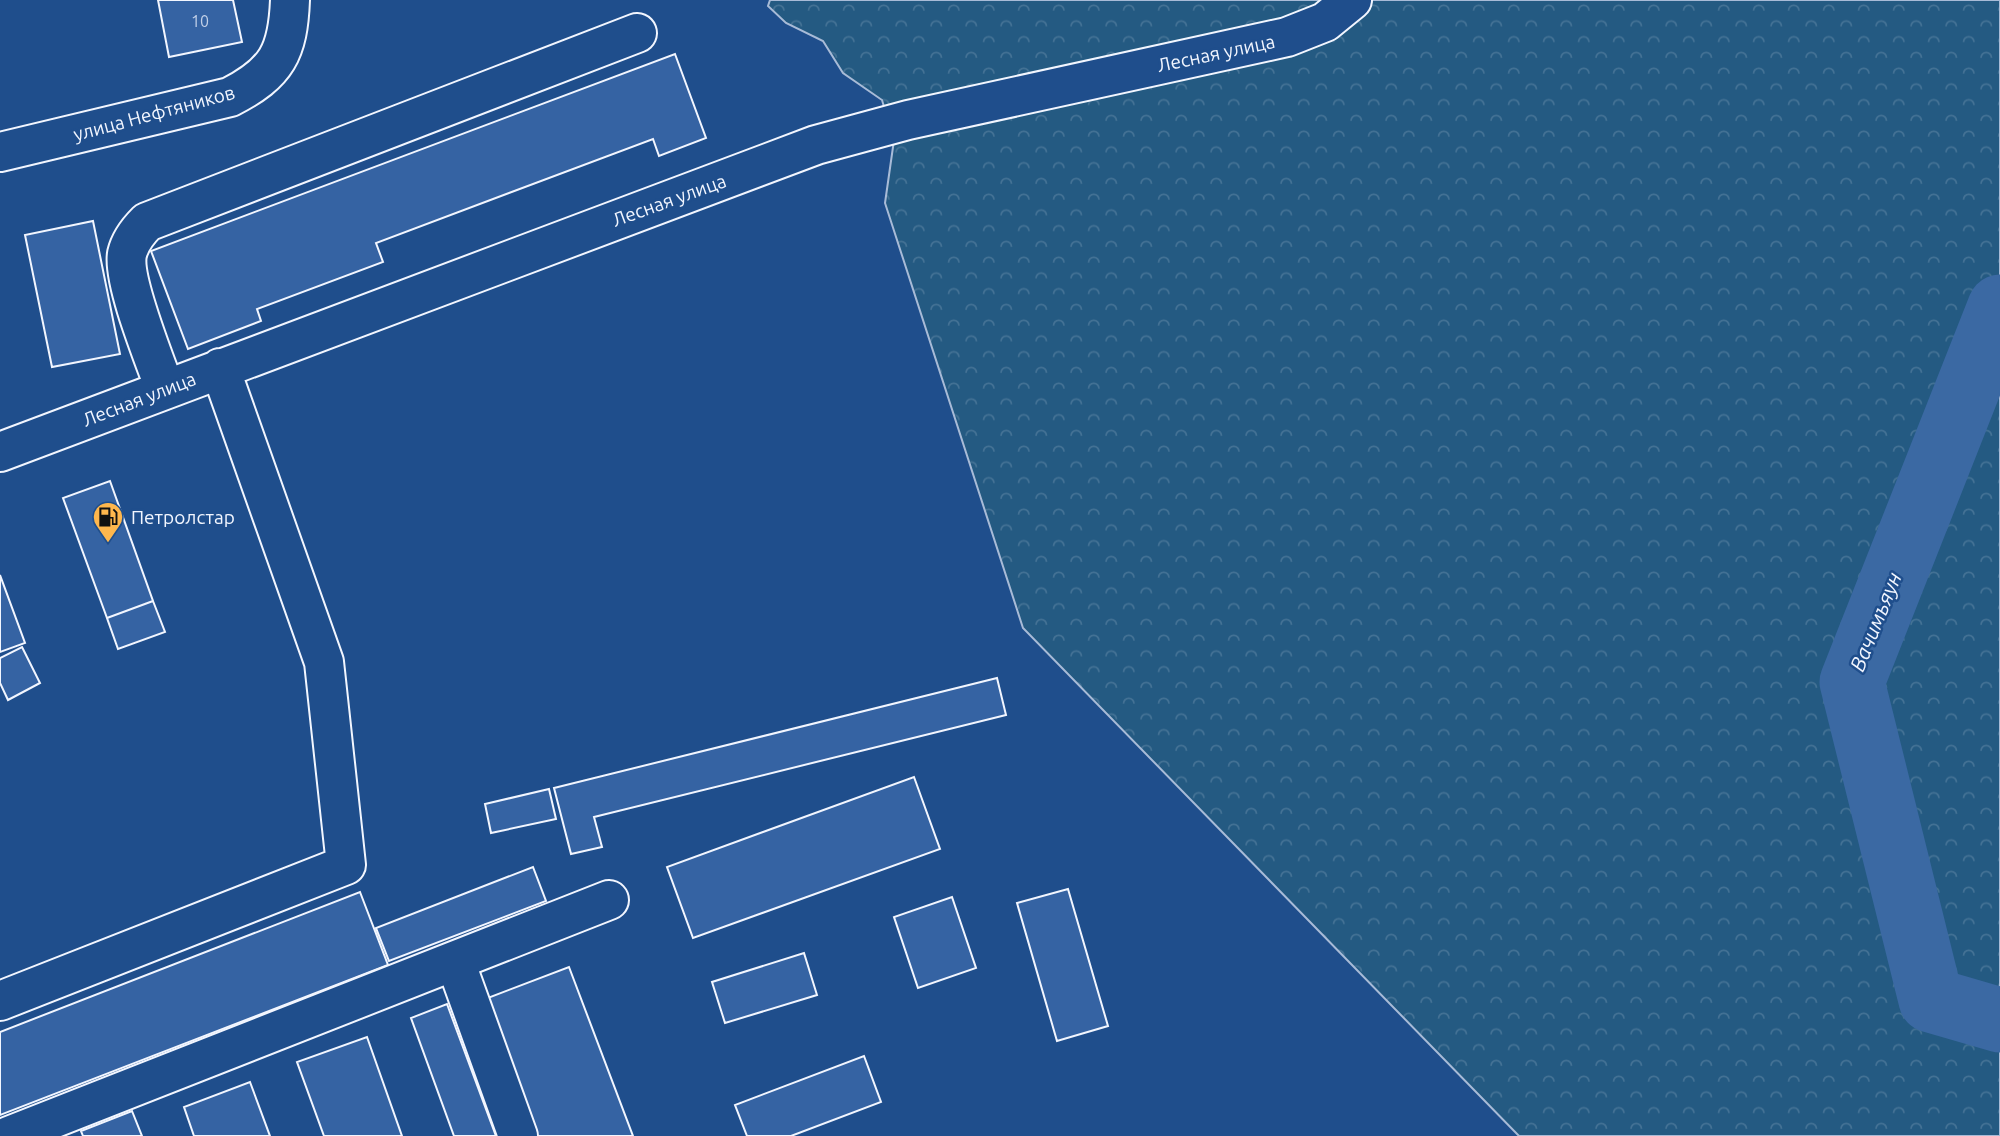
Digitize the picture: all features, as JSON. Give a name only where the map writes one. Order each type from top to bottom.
[{"type":"street","name":"улица Нефтяников","points":[[0,152],[230,97],[254,85],[278,59],[289,29],[290,0]]},
{"type":"street","name":"Лесная улица","points":[[0,452],[816,145],[908,120],[1287,37],[1325,22],[1352,0]]},
{"type":"street","points":[[165,389],[128,279],[127,255],[136,233],[147,222],[637,33]]},
{"type":"street","points":[[0,1001],[346,865],[324,662],[220,368]]},
{"type":"street","points":[[9,1136],[609,900]]},
{"type":"street","points":[[455,961],[518,1136]]},
{"type":"green space","points":[[770,0],[2000,0],[2000,1136],[1519,1136],[1023,628],[885,203],[894,140],[882,100],[843,73],[823,41],[786,23],[768,6]]},
{"type":"building","points":[[158,0],[233,0],[242,42],[169,57]]},
{"type":"building","points":[[675,54],[706,138],[659,156],[653,139],[376,243],[383,262],[257,309],[261,321],[188,349],[151,251]]},
{"type":"building","points":[[93,221],[120,354],[52,367],[25,235]]},
{"type":"building","points":[[110,481],[153,601],[107,618],[63,498]]},
{"type":"building","points":[[0,575],[25,643],[0,652]]},
{"type":"building","points":[[153,601],[165,632],[118,649],[107,618]]},
{"type":"building","points":[[22,647],[40,683],[8,700],[0,683],[0,658]]},
{"type":"building","points":[[997,678],[1006,715],[594,817],[602,847],[571,854],[554,788]]},
{"type":"building","points":[[914,777],[940,849],[693,938],[667,867]]},
{"type":"building","points":[[549,789],[556,819],[491,833],[485,804]]},
{"type":"building","points":[[533,867],[546,901],[389,961],[376,928]]},
{"type":"building","points":[[1068,889],[1108,1026],[1057,1041],[1017,903]]},
{"type":"building","points":[[360,892],[388,965],[0,1115],[0,1032]]},
{"type":"building","points":[[952,897],[976,968],[918,988],[894,917]]},
{"type":"building","points":[[804,953],[817,995],[725,1023],[712,982]]},
{"type":"building","points":[[569,967],[633,1136],[537,1136],[485,999]]},
{"type":"building","points":[[447,1004],[496,1136],[454,1136],[411,1018]]},
{"type":"building","points":[[367,1037],[402,1136],[324,1136],[297,1062]]},
{"type":"building","points":[[864,1056],[881,1102],[791,1136],[747,1136],[735,1105]]},
{"type":"building","points":[[250,1082],[270,1136],[194,1136],[184,1107]]},
{"type":"building","points":[[132,1111],[142,1136],[83,1136],[81,1131]]},
{"type":"waterway","name":"Вачимъяун","points":[[2000,307],[1852,682],[1931,1000],[2000,1020]]},
{"type":"place","name":"Петролстар","points":[[108,544]]}]
